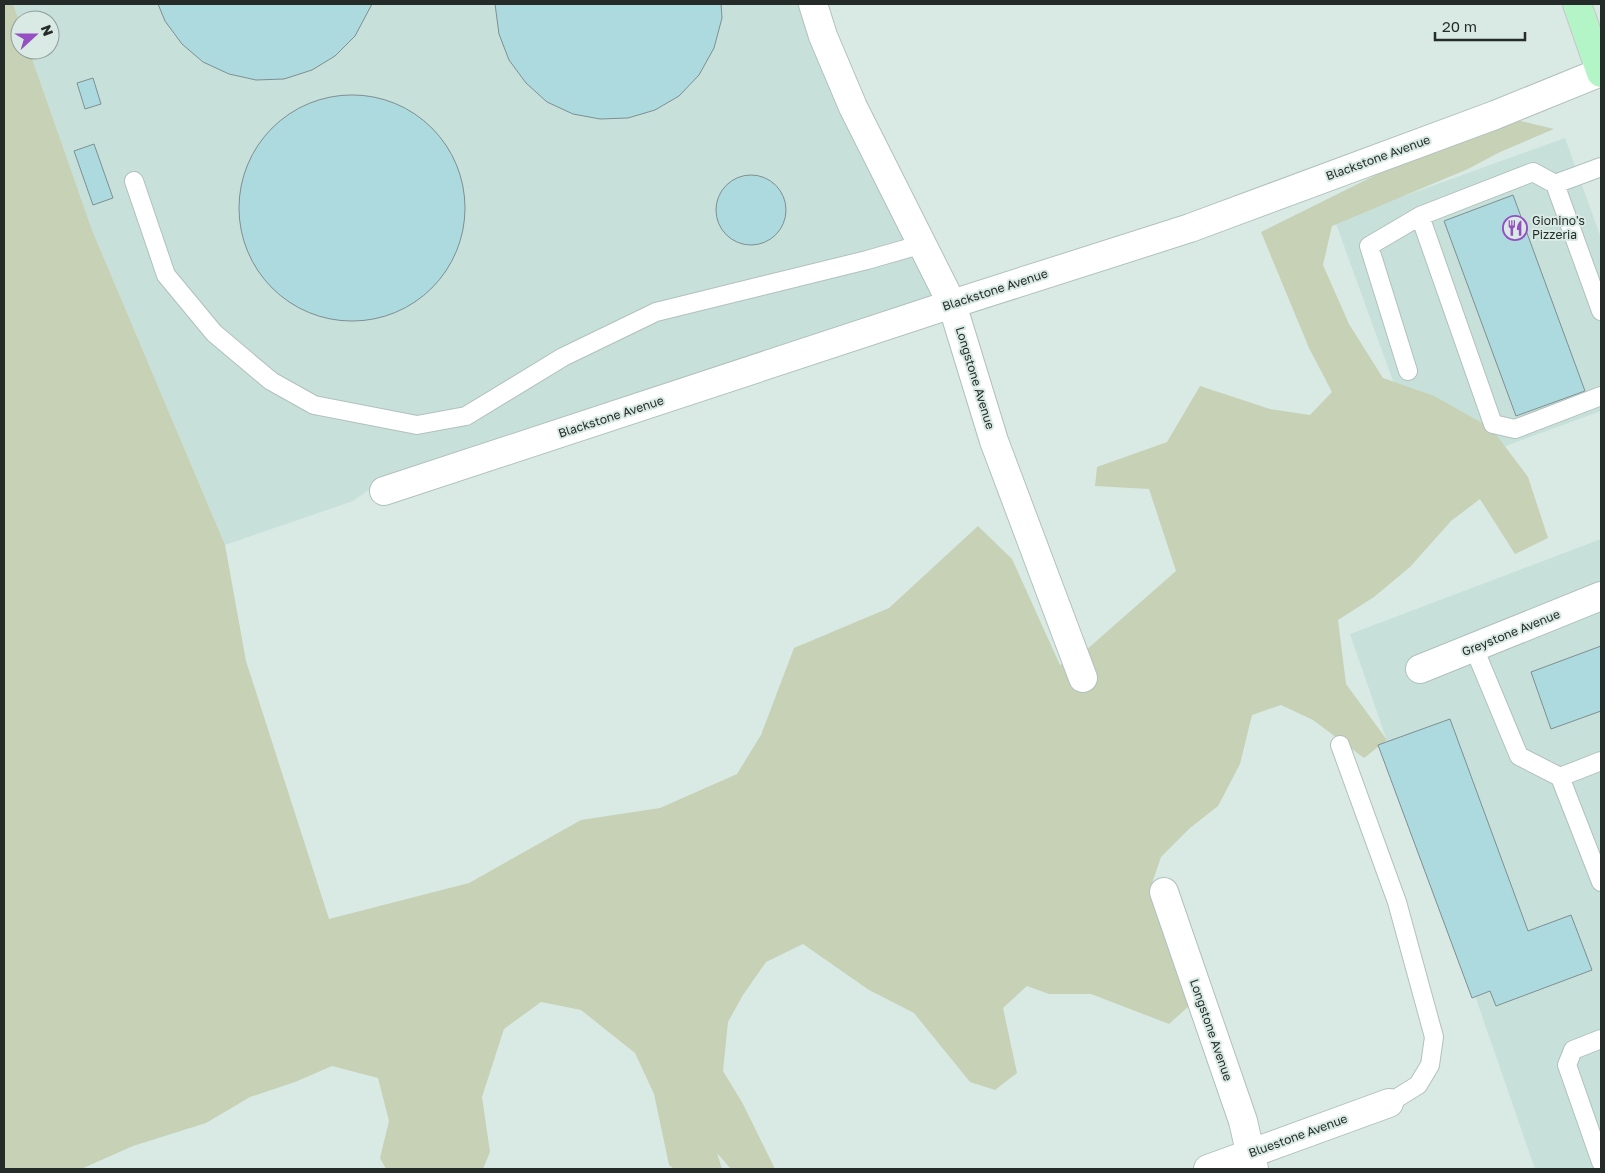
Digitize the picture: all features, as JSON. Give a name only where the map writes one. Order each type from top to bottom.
[{"type":"main road","points":[[1577,4],[1597,44],[1601,73]]},
{"type":"street","name":"Longstone Avenue","points":[[813,4],[823,36],[853,107],[952,304],[994,441],[1083,678]]},
{"type":"street","name":"Blackstone Avenue","points":[[384,491],[952,304],[1190,228],[1486,118],[1601,73]]},
{"type":"street","name":"Greystone Avenue","points":[[1420,670],[1601,596]]},
{"type":"street","name":"Longstone Avenue","points":[[1164,892],[1243,1121],[1252,1161]]},
{"type":"street","name":"Bluestone Avenue","points":[[1208,1169],[1252,1161],[1389,1103]]},
{"type":"lane","points":[[1555,184],[1601,167]]},
{"type":"lane","points":[[1408,371],[1369,246],[1420,216],[1533,172],[1555,184],[1601,311]]},
{"type":"lane","points":[[134,181],[166,275],[214,333],[271,381],[314,405],[417,425],[466,416],[562,357],[656,312],[923,244]]},
{"type":"lane","points":[[1420,216],[1493,424],[1515,429],[1601,396]]},
{"type":"lane","points":[[1474,648],[1519,756],[1560,777],[1601,882]]},
{"type":"lane","points":[[1340,745],[1397,902],[1434,1037],[1430,1065],[1418,1085],[1389,1103]]},
{"type":"lane","points":[[1560,777],[1601,761]]},
{"type":"lane","points":[[1601,1039],[1573,1050],[1567,1065],[1601,1162]]},
{"type":"shaded area","points":[[4,4],[13,4],[15,10],[10,10],[10,60],[32,60],[92,230],[225,545],[246,661],[329,919],[469,883],[581,820],[660,808],[737,774],[761,735],[794,648],[889,608],[978,526],[1012,559],[1060,665],[1085,651],[1176,571],[1149,489],[1095,486],[1097,467],[1167,442],[1200,386],[1270,409],[1310,415],[1332,392],[1309,348],[1261,232],[1406,160],[1501,116],[1554,129],[1498,153],[1468,169],[1332,226],[1323,265],[1349,324],[1383,378],[1434,396],[1491,428],[1528,477],[1548,538],[1515,554],[1480,499],[1451,521],[1410,567],[1374,597],[1338,620],[1346,684],[1387,740],[1364,758],[1313,720],[1281,705],[1252,715],[1240,764],[1218,806],[1190,828],[1161,857],[1150,889],[1189,1006],[1169,1024],[1091,994],[1049,994],[1027,986],[1003,1008],[1017,1073],[995,1090],[970,1082],[914,1013],[869,990],[803,944],[766,962],[743,995],[728,1022],[723,1071],[743,1104],[775,1169],[731,1169],[717,1153],[722,1169],[674,1169],[669,1165],[654,1094],[635,1053],[581,1010],[541,1002],[504,1029],[482,1097],[490,1152],[483,1169],[386,1169],[380,1158],[389,1121],[378,1078],[332,1066],[295,1082],[250,1097],[206,1123],[133,1146],[81,1169],[4,1169]]},
{"type":"shaded area","points":[[13,4],[807,4],[943,302],[376,485],[353,501],[225,545],[92,230],[32,60],[60,60],[60,10],[15,10]]},
{"type":"shaded area","points":[[1565,138],[1601,238],[1601,411],[1427,475],[1335,221]]},
{"type":"shaded area","points":[[1601,539],[1601,1169],[1535,1169],[1350,634]]},
{"type":"building","points":[[158,4],[372,4],[355,36],[335,56],[312,70],[284,79],[256,80],[229,74],[203,62],[182,44],[165,21]]},
{"type":"building","points":[[495,4],[721,4],[722,18],[714,48],[699,75],[679,96],[655,110],[628,118],[600,119],[573,114],[547,102],[526,83],[509,60],[499,34]]},
{"type":"building","points":[[93,78],[101,104],[85,109],[77,83]]},
{"type":"building","points":[[341,95],[363,95],[395,103],[405,108],[424,120],[440,136],[457,165],[463,186],[465,208],[463,230],[457,251],[440,280],[424,296],[395,313],[363,321],[341,321],[309,313],[299,308],[280,296],[264,280],[247,251],[239,219],[239,197],[247,165],[252,155],[264,136],[280,120],[309,103]]},
{"type":"building","points":[[94,144],[113,198],[93,205],[74,151]]},
{"type":"building","points":[[751,175],[764,178],[776,185],[783,197],[786,210],[783,223],[776,235],[764,242],[751,245],[738,242],[726,235],[719,223],[716,210],[719,197],[726,185],[738,178]]},
{"type":"building","points":[[1513,195],[1585,391],[1516,416],[1444,221]]},
{"type":"building","points":[[1601,646],[1601,711],[1551,729],[1531,672]]},
{"type":"building","points":[[1450,719],[1528,931],[1571,915],[1592,970],[1496,1006],[1490,991],[1472,998],[1378,745]]},
{"type":"place","name":"Gionino's Pizzeria","points":[[1515,228]]}]
